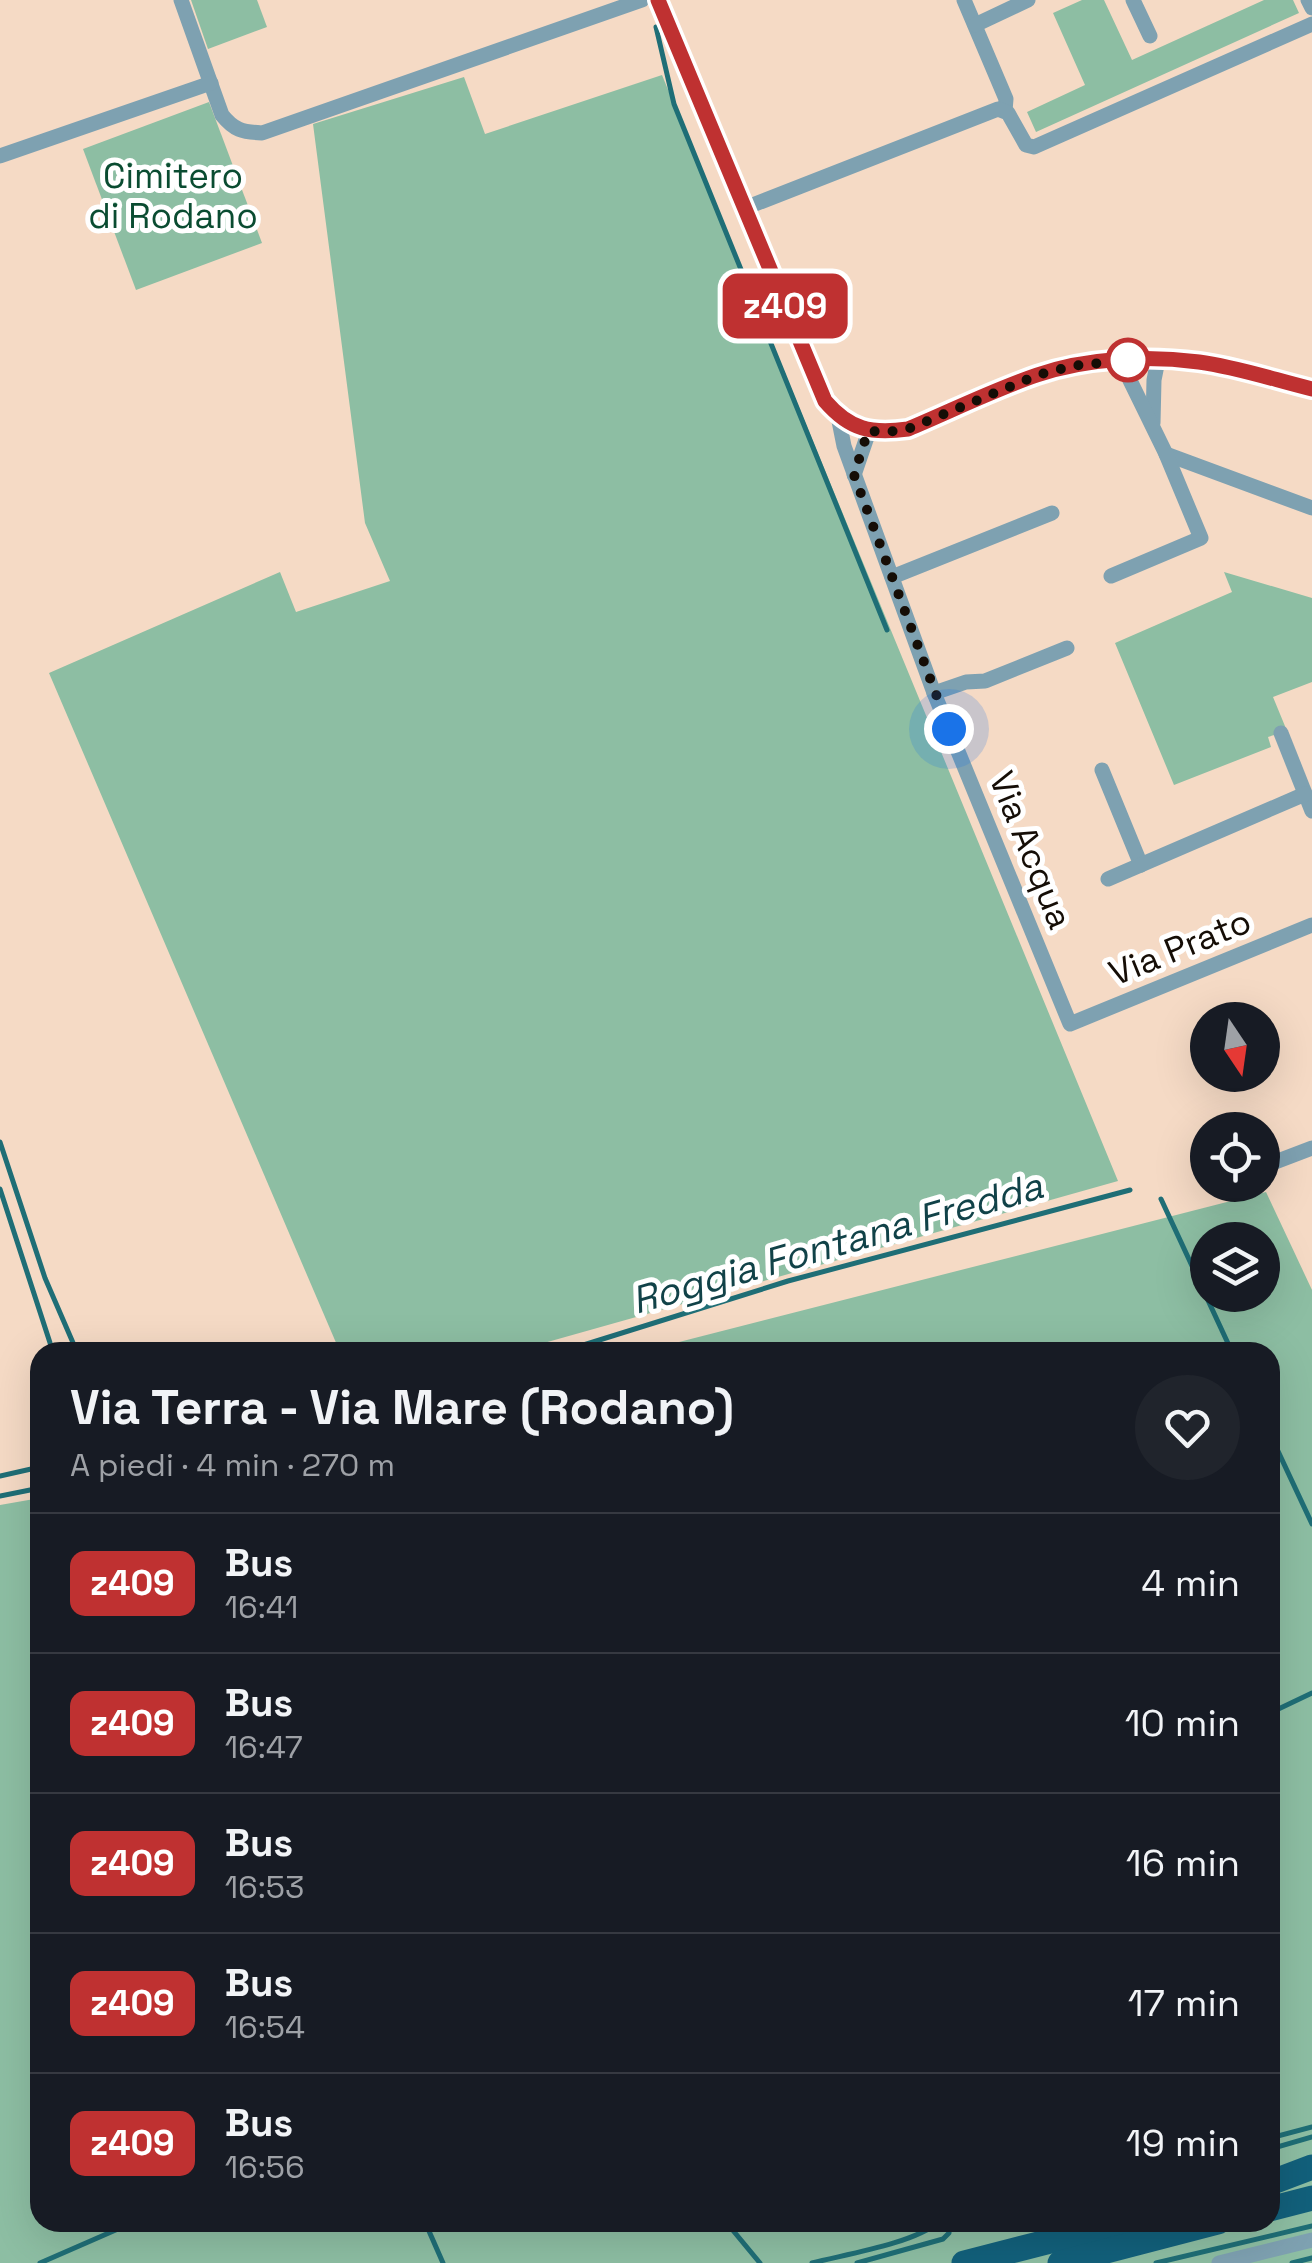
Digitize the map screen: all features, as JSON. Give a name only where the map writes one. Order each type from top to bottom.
[{"type":"highway","points":[[1280,2181],[1312,2171]]},
{"type":"highway","points":[[1280,2206],[1312,2198]]},
{"type":"highway","points":[[964,2263],[1085,2232]]},
{"type":"highway","points":[[1060,2263],[1179,2232]]},
{"type":"street","points":[[182,0],[222,115],[231,127],[242,132],[262,133],[642,0]]},
{"type":"street","points":[[658,0],[825,401],[852,425],[868,431],[908,429],[1038,375],[1120,360],[1218,365],[1312,390]]},
{"type":"street","points":[[964,0],[1006,99],[1006,111],[1026,145],[1034,147],[1312,24]]},
{"type":"street","points":[[975,24],[1028,0]]},
{"type":"street","points":[[1134,0],[1150,36]]},
{"type":"street","points":[[1308,0],[1312,8]]},
{"type":"street","points":[[0,156],[211,84]]},
{"type":"street","points":[[744,208],[995,110],[1006,111]]},
{"type":"street","points":[[1112,576],[1201,538],[1120,360]]},
{"type":"street","points":[[1153,427],[1158,360]]},
{"type":"street","name":"Via Acqua","points":[[838,416],[854,475],[934,693],[1070,1024]]},
{"type":"street","points":[[854,475],[868,431]]},
{"type":"street","points":[[1166,454],[1312,508]]},
{"type":"street","points":[[892,577],[1052,513]]},
{"type":"street","points":[[934,693],[966,682],[985,681],[1067,648]]},
{"type":"street","points":[[1281,733],[1312,811]]},
{"type":"street","points":[[1102,770],[1140,865]]},
{"type":"street","points":[[1108,880],[1305,794]]},
{"type":"street","name":"Via Prato","points":[[1070,1024],[1312,925]]},
{"type":"street","points":[[1280,1160],[1312,1148]]},
{"type":"street","points":[[1219,2263],[1312,2240]]},
{"type":"green space","points":[[191,0],[257,0],[267,27],[208,49]]},
{"type":"green space","points":[[1082,0],[1104,0],[1132,60],[1264,0],[1293,0],[1299,13],[1036,132],[1027,112],[1085,85],[1053,13]]},
{"type":"green space","points":[[662,75],[1118,1181],[547,1342],[336,1342],[49,673],[280,572],[296,612],[390,581],[365,523],[313,124],[464,77],[485,134]]},
{"type":"green space","name":"Cimitero di Rodano","points":[[209,102],[262,243],[136,290],[83,149]]},
{"type":"green space","points":[[1224,572],[1312,598],[1312,682],[1273,697],[1287,731],[1268,737],[1271,747],[1174,785],[1115,643],[1232,592]]},
{"type":"green space","points":[[1227,1202],[1271,1202],[1312,1290],[1312,2263],[0,2263],[0,1505],[30,1500],[30,2232],[1280,2232],[1280,1342],[679,1342]]},
{"type":"waterway","points":[[656,27],[674,104],[887,630]]},
{"type":"waterway","points":[[0,1142],[45,1278],[73,1342]]},
{"type":"waterway","points":[[0,1189],[50,1342]]},
{"type":"waterway","name":"Roggia Fontana Fredda","points":[[593,1342],[788,1281],[1130,1190]]},
{"type":"waterway","points":[[1161,1199],[1227,1342]]},
{"type":"waterway","points":[[1280,1455],[1312,1524]]},
{"type":"waterway","points":[[0,1476],[30,1469]]},
{"type":"waterway","points":[[0,1496],[30,1490]]},
{"type":"waterway","points":[[1280,1708],[1312,1693]]},
{"type":"waterway","points":[[1280,2135],[1312,2127]]},
{"type":"waterway","points":[[1280,2146],[1312,2137]]},
{"type":"waterway","points":[[1156,2263],[1312,2226]]},
{"type":"waterway","points":[[40,2263],[111,2232]]},
{"type":"waterway","points":[[429,2232],[443,2263]]},
{"type":"waterway","points":[[734,2232],[760,2263]]},
{"type":"waterway","points":[[812,2263],[922,2232]]},
{"type":"waterway","points":[[857,2263],[943,2239],[949,2232]]},
{"type":"waterway","points":[[1292,2263],[1312,2258]]},
{"type":"bus line","name":"z409","points":[[658,0],[825,401],[852,425],[868,431],[908,429],[1038,375],[1120,360],[1203,362],[1312,389]]},
{"type":"route","points":[[949,729],[854,475],[868,431],[908,429],[1038,375],[1072,366],[1128,360]]}]
